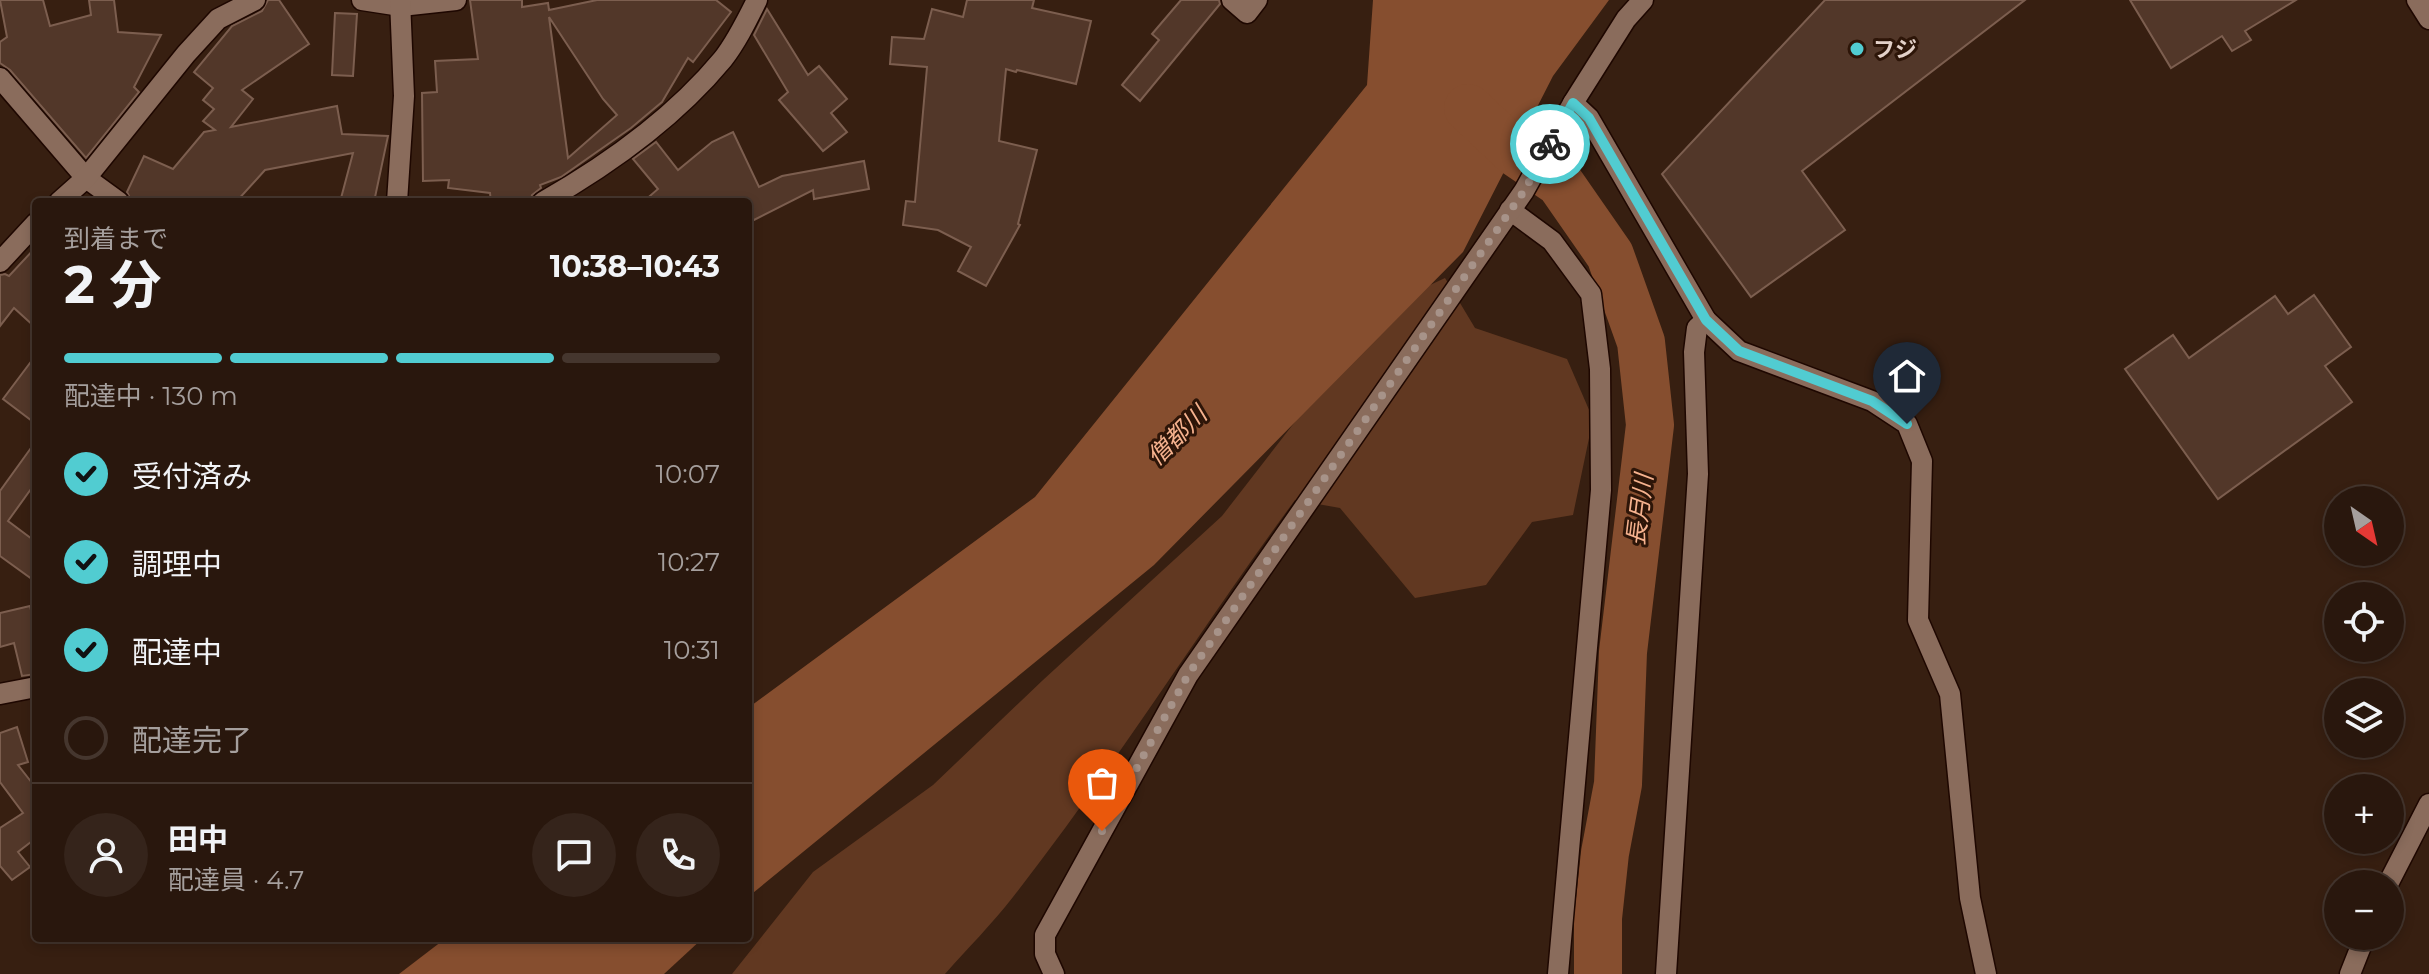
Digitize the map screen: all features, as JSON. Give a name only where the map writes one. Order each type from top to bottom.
[{"type":"street","points":[[64,198],[86,178],[218,19],[255,0]]},
{"type":"street","points":[[362,0],[400,3],[456,0]]},
{"type":"street","points":[[549,198],[618,153],[699,85],[724,58],[757,0]]},
{"type":"street","points":[[1232,0],[1247,13],[1257,0]]},
{"type":"street","points":[[1054,974],[1045,954],[1045,935],[1188,675],[1524,191],[1569,110],[1626,19],[1643,0]]},
{"type":"street","points":[[2417,0],[2429,19]]},
{"type":"street","points":[[397,198],[404,96],[400,3]]},
{"type":"street","points":[[0,78],[86,178],[114,198]]},
{"type":"street","points":[[1569,110],[1589,118],[1706,320],[1739,351],[1872,401],[1907,424],[1922,461],[1918,620],[1950,694],[1970,898],[1986,974]]},
{"type":"street","points":[[1510,210],[1552,241],[1591,294],[1600,369],[1601,490],[1558,974]]},
{"type":"street","points":[[0,262],[32,227]]},
{"type":"street","points":[[1666,974],[1698,474],[1694,352],[1697,328],[1706,320]]},
{"type":"street","points":[[0,694],[32,688]]},
{"type":"street","points":[[2395,870],[2429,804]]},
{"type":"street","points":[[2350,974],[2359,950]]},
{"type":"shaded area","points":[[1445,278],[1475,328],[1567,359],[1593,419],[1573,515],[1532,522],[1486,585],[1415,598],[1340,508],[1295,500],[1050,849],[1005,907],[945,974],[732,974],[813,872],[933,785],[1222,516],[1360,338],[1413,293]]},
{"type":"water","name":"僧都川","points":[[1373,0],[1609,0],[1553,76],[1463,252],[1154,565],[752,894],[752,705],[1035,497],[1367,85]]},
{"type":"water","points":[[441,942],[699,942],[664,974],[399,974]]},
{"type":"building","points":[[0,0],[43,0],[50,26],[91,15],[89,0],[114,0],[118,32],[161,35],[134,87],[139,92],[86,158],[10,70],[0,63],[0,42],[7,37]]},
{"type":"building","points":[[268,0],[279,0],[309,44],[242,90],[253,99],[231,127],[337,106],[342,134],[388,136],[375,198],[341,198],[353,153],[265,170],[240,198],[130,198],[127,192],[144,156],[173,169],[204,132],[215,130],[203,121],[214,109],[203,100],[213,88],[194,72],[232,26],[262,11]]},
{"type":"building","points":[[470,0],[522,0],[522,7],[548,3],[549,10],[597,0],[716,0],[731,12],[693,62],[688,58],[662,102],[561,177],[540,185],[541,188],[531,198],[491,198],[490,193],[448,188],[449,180],[423,181],[422,93],[437,92],[435,61],[478,59]],"holes":[[[549,17],[603,99],[617,115],[568,158]]]},
{"type":"building","points":[[967,0],[1034,0],[1032,8],[1091,21],[1076,84],[1006,69],[999,141],[1037,150],[1020,225],[986,286],[958,271],[971,247],[938,230],[903,225],[906,201],[915,202],[927,67],[890,64],[892,37],[924,39],[932,9],[963,17]]},
{"type":"building","points":[[1181,0],[1219,0],[1220,4],[1140,101],[1122,85],[1159,40],[1152,34]]},
{"type":"building","points":[[1825,0],[2025,0],[1802,171],[1845,230],[1751,297],[1662,174]]},
{"type":"building","points":[[2130,0],[2296,0],[2245,31],[2251,40],[2232,51],[2222,36],[2171,68]]},
{"type":"building","points":[[767,9],[808,75],[819,66],[847,99],[831,113],[847,132],[823,151],[779,100],[788,92],[754,35]]},
{"type":"building","points":[[335,13],[357,14],[353,76],[332,75]]},
{"type":"building","points":[[733,132],[759,187],[782,176],[864,161],[869,189],[814,199],[813,190],[752,221],[752,198],[648,198],[658,189],[633,159],[656,142],[678,170],[712,142]]},
{"type":"building","points":[[32,251],[32,324],[14,308],[0,326],[0,275],[9,276]]},
{"type":"building","points":[[2314,295],[2351,347],[2325,366],[2352,402],[2218,499],[2125,369],[2173,335],[2189,358],[2275,296],[2288,314]]},
{"type":"building","points":[[32,360],[32,421],[3,399]]},
{"type":"building","points":[[32,447],[32,488],[8,521],[32,539],[32,579],[0,556],[0,491]]},
{"type":"building","points":[[30,606],[32,675],[22,676],[14,643],[0,647],[0,613]]},
{"type":"building","points":[[17,727],[28,762],[18,765],[32,783],[32,841],[18,852],[30,867],[12,880],[0,866],[0,828],[23,813],[0,782],[0,733]]},
{"type":"waterway","name":"長月川","points":[[1468,108],[1516,153],[1560,183],[1610,255],[1641,342],[1650,425],[1623,652],[1618,784],[1605,853],[1598,918],[1598,974]]},
{"type":"way so far","points":[[1102,831],[1188,675],[1524,191],[1550,144]]},
{"type":"place","name":"フジ","points":[[1857,49]]},
{"type":"route","points":[[1550,144],[1573,103],[1589,118],[1706,320],[1739,351],[1872,401],[1907,424]]}]
